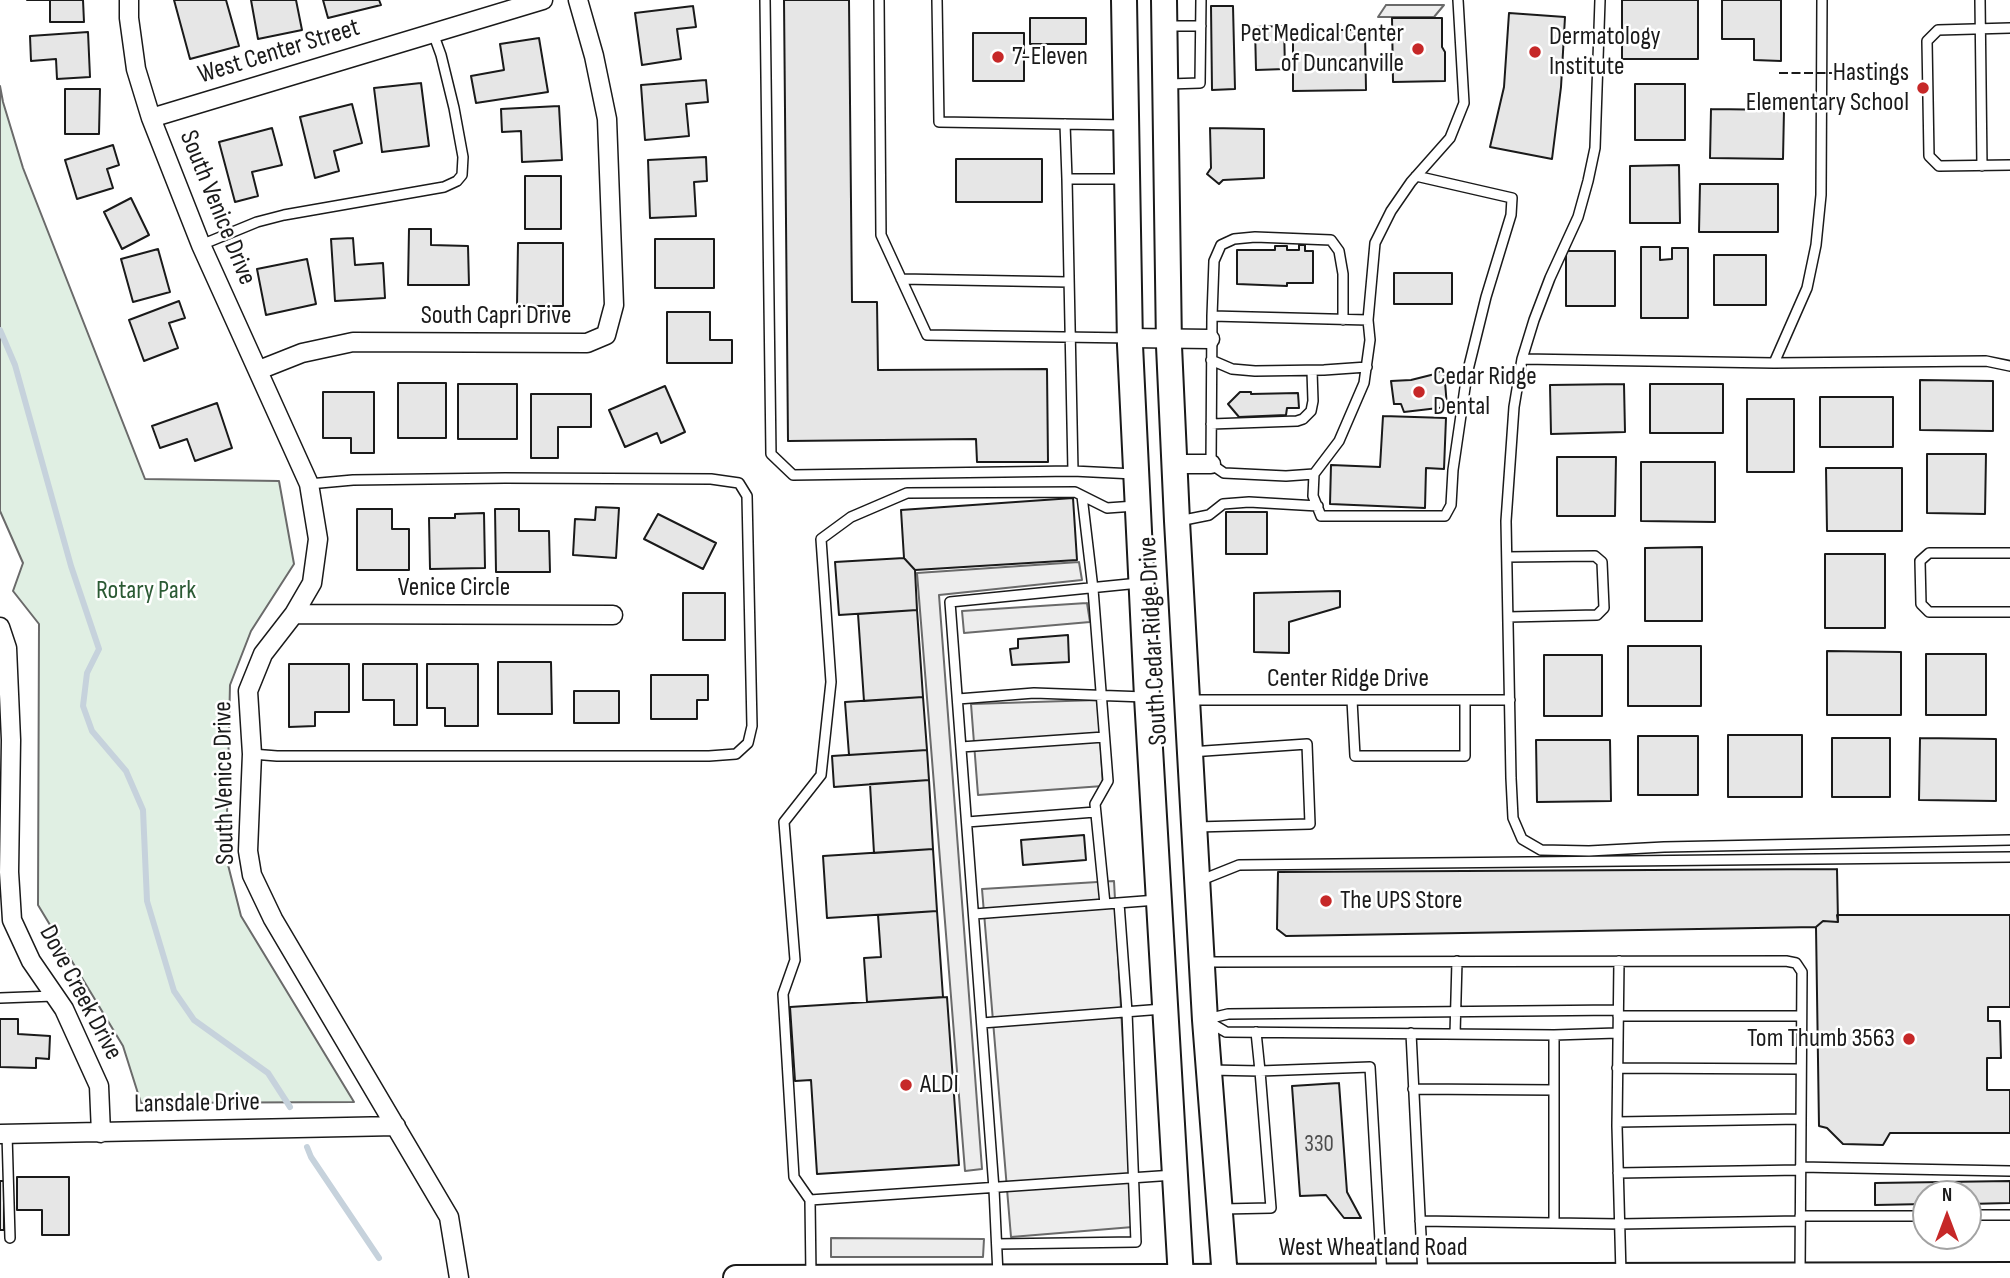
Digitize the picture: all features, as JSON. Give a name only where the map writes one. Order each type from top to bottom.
[{"type":"main road","name":"South Cedar Ridge Drive","points":[[1124,0],[1130,338],[1137,506],[1181,1277]]},
{"type":"main road","name":"South Cedar Ridge Drive","points":[[1164,0],[1169,338],[1177,521],[1205,1020],[1225,1278]]},
{"type":"main road","points":[[1147,697],[1186,700]]},
{"type":"main road","points":[[1165,1009],[1205,1020]]},
{"type":"main road","name":"West Wheatland Road","points":[[736,1278],[2010,1275]]},
{"type":"street","name":"South Venice Drive","points":[[129,0],[136,69],[151,118],[201,245],[309,484],[318,539],[312,583],[294,614],[263,654],[248,691],[251,754],[248,851],[252,875],[273,919],[449,1217],[459,1278]]},
{"type":"street","name":"West Center Street","points":[[151,118],[543,0]]},
{"type":"street","name":"South Capri Drive","points":[[259,370],[302,353],[353,342],[587,343],[606,335],[614,305],[607,119],[594,56],[578,0]]},
{"type":"street","points":[[1130,338],[1210,339]]},
{"type":"street","points":[[1175,464],[1211,464]]},
{"type":"street","name":"Venice Circle","points":[[294,614],[613,615]]},
{"type":"street","name":"Dove Creek Drive","points":[[0,627],[7,648],[4,872],[12,920],[32,961],[64,1009],[99,1086],[101,1133]]},
{"type":"street","name":"Lansdale Drive","points":[[3,1134],[396,1126]]},
{"type":"lane","points":[[765,0],[771,453],[793,475],[1073,471],[1136,474]]},
{"type":"lane","points":[[879,0],[881,235],[927,335],[1130,338]]},
{"type":"lane","points":[[937,0],[939,122],[1126,125]]},
{"type":"lane","points":[[1165,84],[1200,83],[1201,0]]},
{"type":"lane","points":[[1416,176],[1512,198],[1511,215],[1486,297],[1467,374],[1453,470],[1451,505],[1445,516],[1321,516],[1313,495],[1314,474],[1339,441],[1364,383],[1370,340],[1368,320],[1375,243],[1391,211],[1416,176],[1450,138],[1464,103],[1458,0]]},
{"type":"lane","points":[[1600,0],[1595,148],[1578,217],[1550,278],[1522,359],[1514,407],[1509,462],[1508,617],[1513,818],[1522,839],[1541,850],[1588,851],[2010,840]]},
{"type":"lane","points":[[1774,363],[1807,288],[1816,245],[1821,195],[1822,0]]},
{"type":"lane","points":[[1980,0],[1982,166]]},
{"type":"lane","points":[[1164,26],[1201,26]]},
{"type":"lane","points":[[2010,28],[1938,30],[1927,41],[1929,156],[1939,166],[2010,165]]},
{"type":"lane","points":[[201,245],[257,222],[284,215],[436,189],[457,181],[462,175],[463,157],[448,82],[433,33]]},
{"type":"lane","points":[[1065,124],[1073,471]]},
{"type":"lane","points":[[1067,179],[1127,179]]},
{"type":"lane","points":[[1314,474],[1286,476],[1224,473],[1211,464],[1210,339],[1214,261],[1221,245],[1234,239],[1279,237],[1331,240],[1339,251],[1343,274],[1343,320]]},
{"type":"lane","points":[[901,279],[1068,282]]},
{"type":"lane","points":[[1212,316],[1368,320]]},
{"type":"lane","points":[[1522,359],[1774,363],[1986,361],[2010,366]]},
{"type":"lane","points":[[1211,360],[1232,369],[1312,371],[1367,367]]},
{"type":"lane","points":[[1211,424],[1303,419],[1311,411],[1312,371]]},
{"type":"lane","points":[[251,754],[709,756],[736,754],[748,743],[752,726],[747,496],[739,482],[711,479],[505,478],[352,480],[309,484]]},
{"type":"lane","points":[[811,1278],[810,1200],[794,1177],[783,994],[795,960],[784,822],[821,775],[831,682],[821,539],[851,517],[907,493],[1075,492],[1107,508],[1137,506]]},
{"type":"lane","points":[[1082,495],[1093,589],[1108,781],[1095,804],[1105,904]]},
{"type":"lane","points":[[1177,521],[1209,515],[1223,504],[1249,502],[1318,506]]},
{"type":"lane","points":[[2010,553],[1929,553],[1920,562],[1921,604],[1929,612],[2010,612]]},
{"type":"lane","points":[[1507,557],[1595,556],[1602,562],[1604,608],[1597,615],[1508,617]]},
{"type":"lane","points":[[998,1277],[994,1189],[950,602],[1141,583]]},
{"type":"lane","points":[[958,699],[1034,694],[1147,697]]},
{"type":"lane","name":"Center Ridge Drive","points":[[1186,700],[1510,700]]},
{"type":"lane","points":[[1352,700],[1355,756],[1465,756],[1465,700]]},
{"type":"lane","points":[[961,747],[1104,737]]},
{"type":"lane","points":[[1190,752],[1307,744],[1310,824],[1195,827]]},
{"type":"lane","points":[[967,822],[1095,812]]},
{"type":"lane","points":[[1198,882],[1239,865],[2010,857]]},
{"type":"lane","points":[[974,914],[1158,900]]},
{"type":"lane","points":[[997,1244],[1136,1242],[1127,1012],[1119,902]]},
{"type":"lane","points":[[1455,1034],[1457,961]]},
{"type":"lane","points":[[1619,961],[1617,1122],[1621,1277]]},
{"type":"lane","points":[[1203,962],[1796,962],[1802,972],[1800,1276]]},
{"type":"lane","points":[[0,998],[55,996]]},
{"type":"lane","points":[[982,1023],[1165,1009]]},
{"type":"lane","points":[[1205,1020],[1228,1014],[1455,1012],[1801,1016]]},
{"type":"lane","points":[[1205,1020],[1226,1032],[1554,1035],[1617,1033]]},
{"type":"lane","points":[[1220,1209],[1271,1208],[1256,1032]]},
{"type":"lane","points":[[1411,1033],[1423,1277]]},
{"type":"lane","points":[[1554,1035],[1554,1223]]},
{"type":"lane","points":[[1209,1070],[1370,1067],[1382,1277]]},
{"type":"lane","points":[[1617,1068],[1801,1069]]},
{"type":"lane","points":[[1413,1089],[1554,1090]]},
{"type":"lane","points":[[1617,1122],[1801,1119]]},
{"type":"lane","points":[[3,1134],[10,1238]]},
{"type":"lane","points":[[1618,1173],[1800,1168],[2010,1171]]},
{"type":"lane","points":[[810,1200],[1174,1175]]},
{"type":"lane","points":[[1982,1215],[2010,1215]]},
{"type":"lane","points":[[1420,1222],[1619,1224],[1912,1216]]},
{"type":"green space","name":"Rotary Park","points":[[0,86],[23,168],[145,479],[279,481],[294,564],[251,631],[230,685],[226,857],[241,916],[354,1102],[141,1103],[123,1046],[38,905],[39,624],[13,591],[23,563],[0,511]]},
{"type":"shaded area","points":[[1386,5],[1444,5],[1434,17],[1378,17]]},
{"type":"shaded area","points":[[1079,562],[1082,580],[939,595],[982,1169],[965,1171],[917,573]]},
{"type":"shaded area","points":[[1087,603],[1090,622],[964,633],[962,611]]},
{"type":"shaded area","points":[[1098,700],[1103,786],[978,795],[971,704]]},
{"type":"shaded area","points":[[1114,881],[1133,1227],[1011,1237],[982,889]]},
{"type":"shaded area","points":[[831,1238],[984,1239],[983,1257],[831,1257]]},
{"type":"building","points":[[50,0],[83,0],[84,22],[50,22]]},
{"type":"building","points":[[174,0],[226,0],[239,46],[190,59]]},
{"type":"building","points":[[251,0],[296,0],[302,30],[258,39]]},
{"type":"building","points":[[323,0],[379,0],[381,5],[328,18]]},
{"type":"building","points":[[784,0],[849,0],[852,302],[877,302],[878,370],[1047,369],[1048,462],[977,462],[976,439],[788,441]]},
{"type":"building","points":[[1622,0],[1698,0],[1698,59],[1622,59]]},
{"type":"building","points":[[1722,0],[1781,0],[1781,61],[1754,60],[1754,39],[1722,39]]},
{"type":"building","points":[[693,6],[696,27],[677,29],[681,59],[642,65],[635,13]]},
{"type":"building","points":[[1211,6],[1233,6],[1235,89],[1212,90]]},
{"type":"building","name":"Dermatology Institute","points":[[1509,13],[1565,17],[1561,87],[1552,159],[1490,147],[1504,87]]},
{"type":"building","points":[[1030,18],[1086,18],[1086,44],[1030,44]]},
{"type":"building","name":"Pet Medical Center of Duncanville","points":[[1392,18],[1442,18],[1445,81],[1393,82]]},
{"type":"building","points":[[1284,26],[1285,69],[1256,70],[1255,27]]},
{"type":"building","points":[[1293,30],[1365,30],[1366,90],[1293,91]]},
{"type":"building","points":[[88,32],[90,77],[57,79],[56,59],[31,61],[30,36]]},
{"type":"building","name":"7-Eleven","points":[[973,33],[1024,33],[1024,81],[973,81]]},
{"type":"building","points":[[539,38],[548,92],[476,103],[471,76],[504,70],[500,44]]},
{"type":"building","points":[[706,80],[708,102],[686,104],[689,136],[645,140],[641,85]]},
{"type":"building","points":[[421,83],[429,146],[382,152],[374,88]]},
{"type":"building","points":[[1635,84],[1685,84],[1685,140],[1635,140]]},
{"type":"building","points":[[65,89],[100,89],[99,134],[65,134]]},
{"type":"building","points":[[352,104],[362,143],[334,151],[339,171],[315,178],[300,117]]},
{"type":"building","points":[[559,106],[562,160],[522,162],[521,131],[502,132],[501,109]]},
{"type":"building","points":[[1711,109],[1784,110],[1783,159],[1710,158]]},
{"type":"building","points":[[272,128],[282,165],[252,172],[258,196],[235,202],[219,142]]},
{"type":"building","points":[[1210,128],[1264,129],[1264,178],[1223,180],[1219,184],[1207,174],[1211,168]]},
{"type":"building","points":[[113,145],[119,165],[107,169],[113,188],[77,199],[65,160]]},
{"type":"building","points":[[706,157],[707,181],[694,182],[696,216],[650,218],[648,160]]},
{"type":"building","points":[[956,159],[1042,159],[1042,202],[956,202]]},
{"type":"building","points":[[1679,165],[1680,223],[1630,223],[1630,166]]},
{"type":"building","points":[[525,176],[561,176],[561,229],[525,229]]},
{"type":"building","points":[[1700,184],[1778,184],[1778,232],[1699,232]]},
{"type":"building","points":[[131,198],[149,235],[122,249],[104,212]]},
{"type":"building","points":[[409,229],[431,229],[431,245],[468,246],[469,285],[408,285]]},
{"type":"building","points":[[353,238],[355,265],[383,263],[385,298],[335,301],[331,239]]},
{"type":"building","points":[[655,239],[714,239],[714,288],[655,288]]},
{"type":"building","points":[[518,243],[563,243],[563,306],[517,306]]},
{"type":"building","points":[[1299,245],[1305,245],[1305,251],[1313,251],[1313,283],[1287,283],[1287,286],[1237,284],[1237,250],[1275,250],[1275,246],[1287,246],[1287,250],[1299,250]]},
{"type":"building","points":[[1641,247],[1660,247],[1660,260],[1672,259],[1672,248],[1688,248],[1688,318],[1641,318]]},
{"type":"building","points":[[158,249],[170,292],[133,302],[121,259]]},
{"type":"building","points":[[1566,251],[1615,251],[1615,306],[1566,306]]},
{"type":"building","points":[[1714,255],[1766,255],[1766,305],[1714,305]]},
{"type":"building","points":[[307,259],[316,304],[266,315],[257,269]]},
{"type":"building","points":[[1394,273],[1452,273],[1452,304],[1394,304]]},
{"type":"building","points":[[179,301],[185,318],[169,323],[178,348],[144,361],[129,320]]},
{"type":"building","points":[[667,312],[710,312],[710,340],[732,340],[732,363],[667,363]]},
{"type":"building","name":"Cedar Ridge Dental","points":[[1444,369],[1447,407],[1404,412],[1401,404],[1394,404],[1391,381],[1411,380]]},
{"type":"building","points":[[1920,380],[1993,381],[1993,431],[1920,430]]},
{"type":"building","points":[[398,383],[446,383],[446,438],[398,438]]},
{"type":"building","points":[[458,384],[517,384],[517,439],[458,439]]},
{"type":"building","points":[[1624,384],[1625,432],[1551,434],[1550,385]]},
{"type":"building","points":[[1650,384],[1723,384],[1723,433],[1650,433]]},
{"type":"building","points":[[665,386],[685,432],[661,443],[657,433],[625,447],[609,410]]},
{"type":"building","points":[[323,392],[374,392],[374,453],[351,453],[351,438],[323,438]]},
{"type":"building","points":[[1240,392],[1298,393],[1299,408],[1287,408],[1286,415],[1239,417],[1228,404]]},
{"type":"building","points":[[531,394],[591,394],[591,427],[558,427],[558,458],[531,458]]},
{"type":"building","points":[[1820,397],[1893,397],[1893,447],[1820,447]]},
{"type":"building","points":[[1747,399],[1794,399],[1794,472],[1747,472]]},
{"type":"building","points":[[217,403],[232,448],[195,461],[187,439],[160,448],[152,426]]},
{"type":"building","points":[[1383,416],[1446,418],[1444,469],[1426,468],[1425,508],[1330,504],[1331,465],[1380,467]]},
{"type":"building","points":[[1927,454],[1986,454],[1985,514],[1927,513]]},
{"type":"building","points":[[1557,457],[1616,457],[1615,516],[1557,516]]},
{"type":"building","points":[[1641,462],[1715,462],[1715,522],[1641,521]]},
{"type":"building","points":[[1826,468],[1902,468],[1902,531],[1827,531]]},
{"type":"building","points":[[1073,498],[1077,560],[915,570],[904,558],[901,510]]},
{"type":"building","points":[[596,507],[619,508],[616,558],[573,555],[575,519],[595,520]]},
{"type":"building","points":[[357,509],[392,509],[392,529],[409,529],[409,570],[357,570]]},
{"type":"building","points":[[495,509],[519,509],[519,531],[549,531],[550,572],[496,572]]},
{"type":"building","points":[[1226,512],[1267,512],[1267,554],[1226,554]]},
{"type":"building","points":[[484,513],[485,568],[430,569],[429,518],[455,518],[455,514]]},
{"type":"building","points":[[658,514],[716,543],[703,569],[644,539]]},
{"type":"building","points":[[1702,547],[1702,621],[1645,621],[1645,548]]},
{"type":"building","points":[[1825,554],[1885,554],[1885,628],[1825,628]]},
{"type":"building","points":[[904,558],[915,570],[917,610],[839,615],[835,562]]},
{"type":"building","points":[[1340,591],[1340,607],[1289,622],[1289,653],[1254,652],[1254,593]]},
{"type":"building","points":[[683,593],[725,593],[725,640],[683,640]]},
{"type":"building","points":[[917,610],[923,697],[864,701],[858,614]]},
{"type":"building","points":[[1068,635],[1069,662],[1012,665],[1010,649],[1018,648],[1018,639]]},
{"type":"building","points":[[1628,646],[1701,646],[1701,706],[1628,706]]},
{"type":"building","points":[[1827,651],[1901,652],[1901,715],[1827,715]]},
{"type":"building","points":[[1926,654],[1986,654],[1986,715],[1926,715]]},
{"type":"building","points":[[1544,655],[1602,655],[1602,716],[1544,716]]},
{"type":"building","points":[[498,662],[551,662],[552,714],[498,714]]},
{"type":"building","points":[[289,664],[349,664],[349,712],[315,712],[315,726],[289,727]]},
{"type":"building","points":[[363,664],[417,664],[417,725],[394,725],[394,700],[363,700]]},
{"type":"building","points":[[427,664],[478,664],[478,726],[445,726],[445,708],[427,708]]},
{"type":"building","points":[[651,675],[708,675],[708,700],[697,700],[697,719],[651,719]]},
{"type":"building","points":[[574,691],[619,691],[619,723],[574,723]]},
{"type":"building","points":[[923,697],[927,750],[849,755],[845,702]]},
{"type":"building","points":[[1728,735],[1802,735],[1802,797],[1728,797]]},
{"type":"building","points":[[1638,736],[1698,736],[1698,795],[1638,795]]},
{"type":"building","points":[[1832,738],[1890,738],[1890,797],[1832,797]]},
{"type":"building","points":[[1920,738],[1996,739],[1996,801],[1919,800]]},
{"type":"building","points":[[1536,740],[1610,740],[1611,801],[1537,802]]},
{"type":"building","points":[[927,750],[929,780],[834,787],[832,756]]},
{"type":"building","points":[[929,780],[933,849],[874,853],[870,784]]},
{"type":"building","points":[[1084,835],[1086,860],[1023,865],[1021,840]]},
{"type":"building","points":[[933,849],[937,911],[827,918],[823,856]]},
{"type":"building","points":[[1837,869],[1838,922],[1823,921],[1816,927],[1286,936],[1277,929],[1278,872]]},
{"type":"building","points":[[937,911],[943,997],[867,1002],[864,958],[881,957],[878,915]]},
{"type":"building","name":"Tom Thumb 3563","points":[[1837,915],[2010,915],[2010,1007],[1988,1007],[1988,1021],[2000,1021],[2001,1058],[1987,1058],[1987,1090],[2010,1090],[2010,1133],[1890,1133],[1883,1145],[1843,1144],[1827,1128],[1819,1126],[1816,927],[1823,921],[1838,922]]},
{"type":"building","points":[[947,997],[959,1165],[817,1174],[811,1080],[795,1081],[790,1007]]},
{"type":"building","points":[[0,1019],[18,1019],[18,1034],[50,1036],[49,1059],[36,1058],[36,1068],[0,1067]]},
{"type":"building","points":[[1339,1083],[1347,1192],[1361,1218],[1344,1218],[1326,1195],[1300,1196],[1292,1086]]},
{"type":"building","points":[[17,1177],[69,1177],[69,1235],[42,1235],[42,1210],[17,1210]]},
{"type":"building","points":[[0,1181],[4,1181],[4,1230],[0,1230]]},
{"type":"building","points":[[1982,1181],[2010,1181],[2010,1203],[1982,1204]]},
{"type":"building","points":[[1912,1182],[1912,1204],[1875,1205],[1875,1183]]},
{"type":"waterway","points":[[0,330],[15,365],[71,566],[99,649],[87,673],[83,706],[92,731],[126,771],[143,810],[147,901],[174,991],[194,1020],[268,1073],[290,1107]]},
{"type":"waterway","points":[[307,1147],[379,1258]]},
{"type":"fence","points":[[1779,73],[1835,73]]},
{"type":"place","name":"Pet Medical Center of Duncanville","points":[[1418,49]]},
{"type":"place","name":"Dermatology Institute","points":[[1535,52]]},
{"type":"place","name":"7-Eleven","points":[[998,57]]},
{"type":"place","name":"Hastings Elementary School","points":[[1923,88]]},
{"type":"place","name":"Cedar Ridge Dental","points":[[1419,392]]},
{"type":"place","name":"The UPS Store","points":[[1326,901]]},
{"type":"place","name":"Tom Thumb 3563","points":[[1909,1039]]},
{"type":"place","name":"ALDI","points":[[906,1085]]}]
